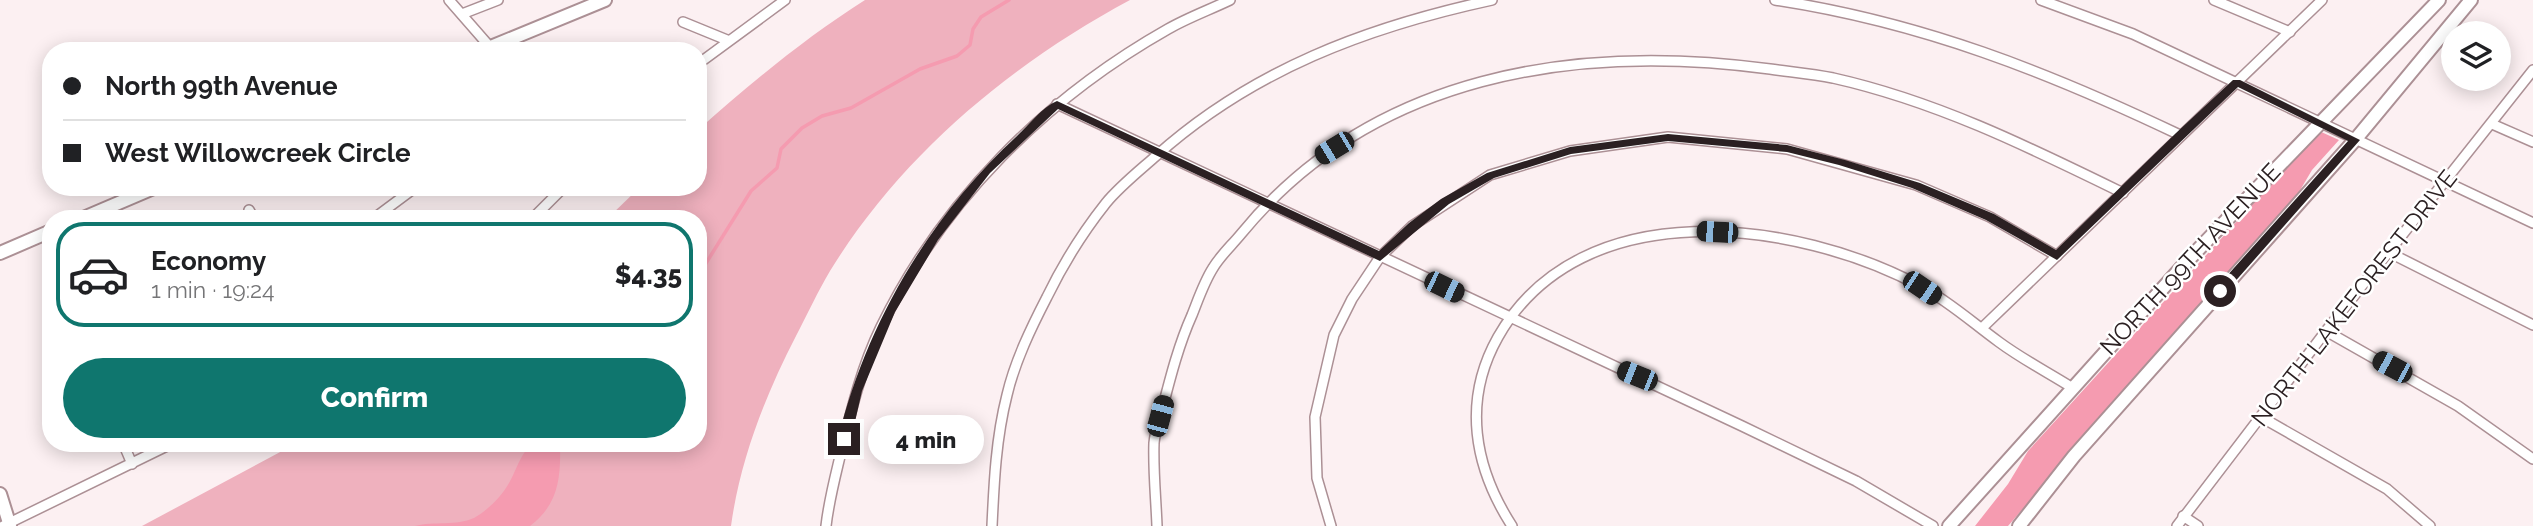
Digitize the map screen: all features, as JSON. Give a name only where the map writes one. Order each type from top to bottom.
[{"type":"main road","points":[[503,42],[605,0]]},
{"type":"main road","name":"NORTH 99TH AVENUE","points":[[1949,526],[2071,387],[2318,121],[2439,0]]},
{"type":"main road","name":"NORTH 99TH AVENUE","points":[[2019,526],[2099,428],[2355,140],[2471,0]]},
{"type":"main road","points":[[102,210],[135,196]]},
{"type":"main road","points":[[0,253],[42,235]]},
{"type":"main road","points":[[0,494],[8,525]]},
{"type":"street","points":[[450,0],[481,42]]},
{"type":"street","points":[[462,15],[498,0]]},
{"type":"street","points":[[707,57],[785,0]]},
{"type":"street","points":[[826,526],[856,391],[889,312],[934,237],[986,170],[1057,104],[1102,70],[1163,32],[1230,0]]},
{"type":"street","points":[[992,526],[998,445],[1012,376],[1045,301],[1107,202],[1158,152],[1236,94],[1311,54],[1432,11],[1492,0]]},
{"type":"street","points":[[1774,0],[1859,15],[1920,30],[2004,56],[2090,91],[2179,135]]},
{"type":"street","points":[[2041,0],[2133,34],[2533,223]]},
{"type":"street","points":[[2214,0],[2290,32]]},
{"type":"street","points":[[1982,328],[2123,193],[2179,135],[2322,0]]},
{"type":"street","points":[[683,22],[727,40]]},
{"type":"street","points":[[1157,526],[1154,440],[1180,341],[1212,269],[1266,204],[1315,159],[1372,125],[1421,101],[1465,85],[1505,75],[1603,61],[1678,61],[1737,65],[1832,78],[1918,102],[2001,134],[2123,193]]},
{"type":"street","name":"NORTH LAKEFOREST DRIVE","points":[[2180,521],[2326,331],[2533,70]]},
{"type":"street","points":[[1057,104],[1833,470],[1933,526]]},
{"type":"street","points":[[2492,124],[2533,142]]},
{"type":"street","points":[[1331,526],[1317,478],[1315,417],[1334,335],[1352,299],[1380,257],[1412,226],[1490,175],[1570,151],[1668,137],[1787,149],[1841,162],[1916,186],[1990,217],[2057,256]]},
{"type":"street","points":[[385,210],[404,196]]},
{"type":"street","points":[[541,210],[555,196]]},
{"type":"street","points":[[1512,526],[1477,458],[1474,412],[1484,363],[1508,318],[1550,275],[1611,246],[1661,234],[1698,231],[1802,242],[1867,262],[1922,288],[2012,351],[2071,387]]},
{"type":"street","points":[[2390,253],[2533,325]]},
{"type":"street","points":[[2326,331],[2437,391],[2495,428],[2533,459]]},
{"type":"street","points":[[2261,417],[2386,489],[2430,526]]},
{"type":"street","points":[[127,452],[132,464]]},
{"type":"street","points":[[8,525],[155,452]]},
{"type":"street","points":[[2180,521],[2198,526]]},
{"type":"shaded area","points":[[865,0],[1130,0],[1043,53],[962,116],[925,151],[859,228],[826,279],[774,382],[747,453],[731,526],[142,526],[280,452],[707,452],[707,210],[616,210],[631,196],[707,196],[707,122],[821,30]]},
{"type":"shaded area","points":[[2319,131],[2339,140],[2312,170],[2299,192],[2008,526],[1975,526],[2008,484],[2028,451]]},
{"type":"shaded area","points":[[525,452],[560,452],[560,469],[552,500],[530,526],[415,526],[460,522],[479,515],[502,493]]},
{"type":"waterway","points":[[707,262],[751,191],[777,168],[781,149],[802,128],[822,116],[851,108],[920,69],[957,56],[970,45],[973,29],[981,17],[1009,0]]},
{"type":"route","points":[[844,439],[856,391],[889,312],[934,237],[986,170],[1057,104],[1380,257],[1412,226],[1490,175],[1570,151],[1668,137],[1787,149],[1841,162],[1916,186],[1990,217],[2057,256],[2179,135],[2237,82],[2355,140],[2220,291]]}]
